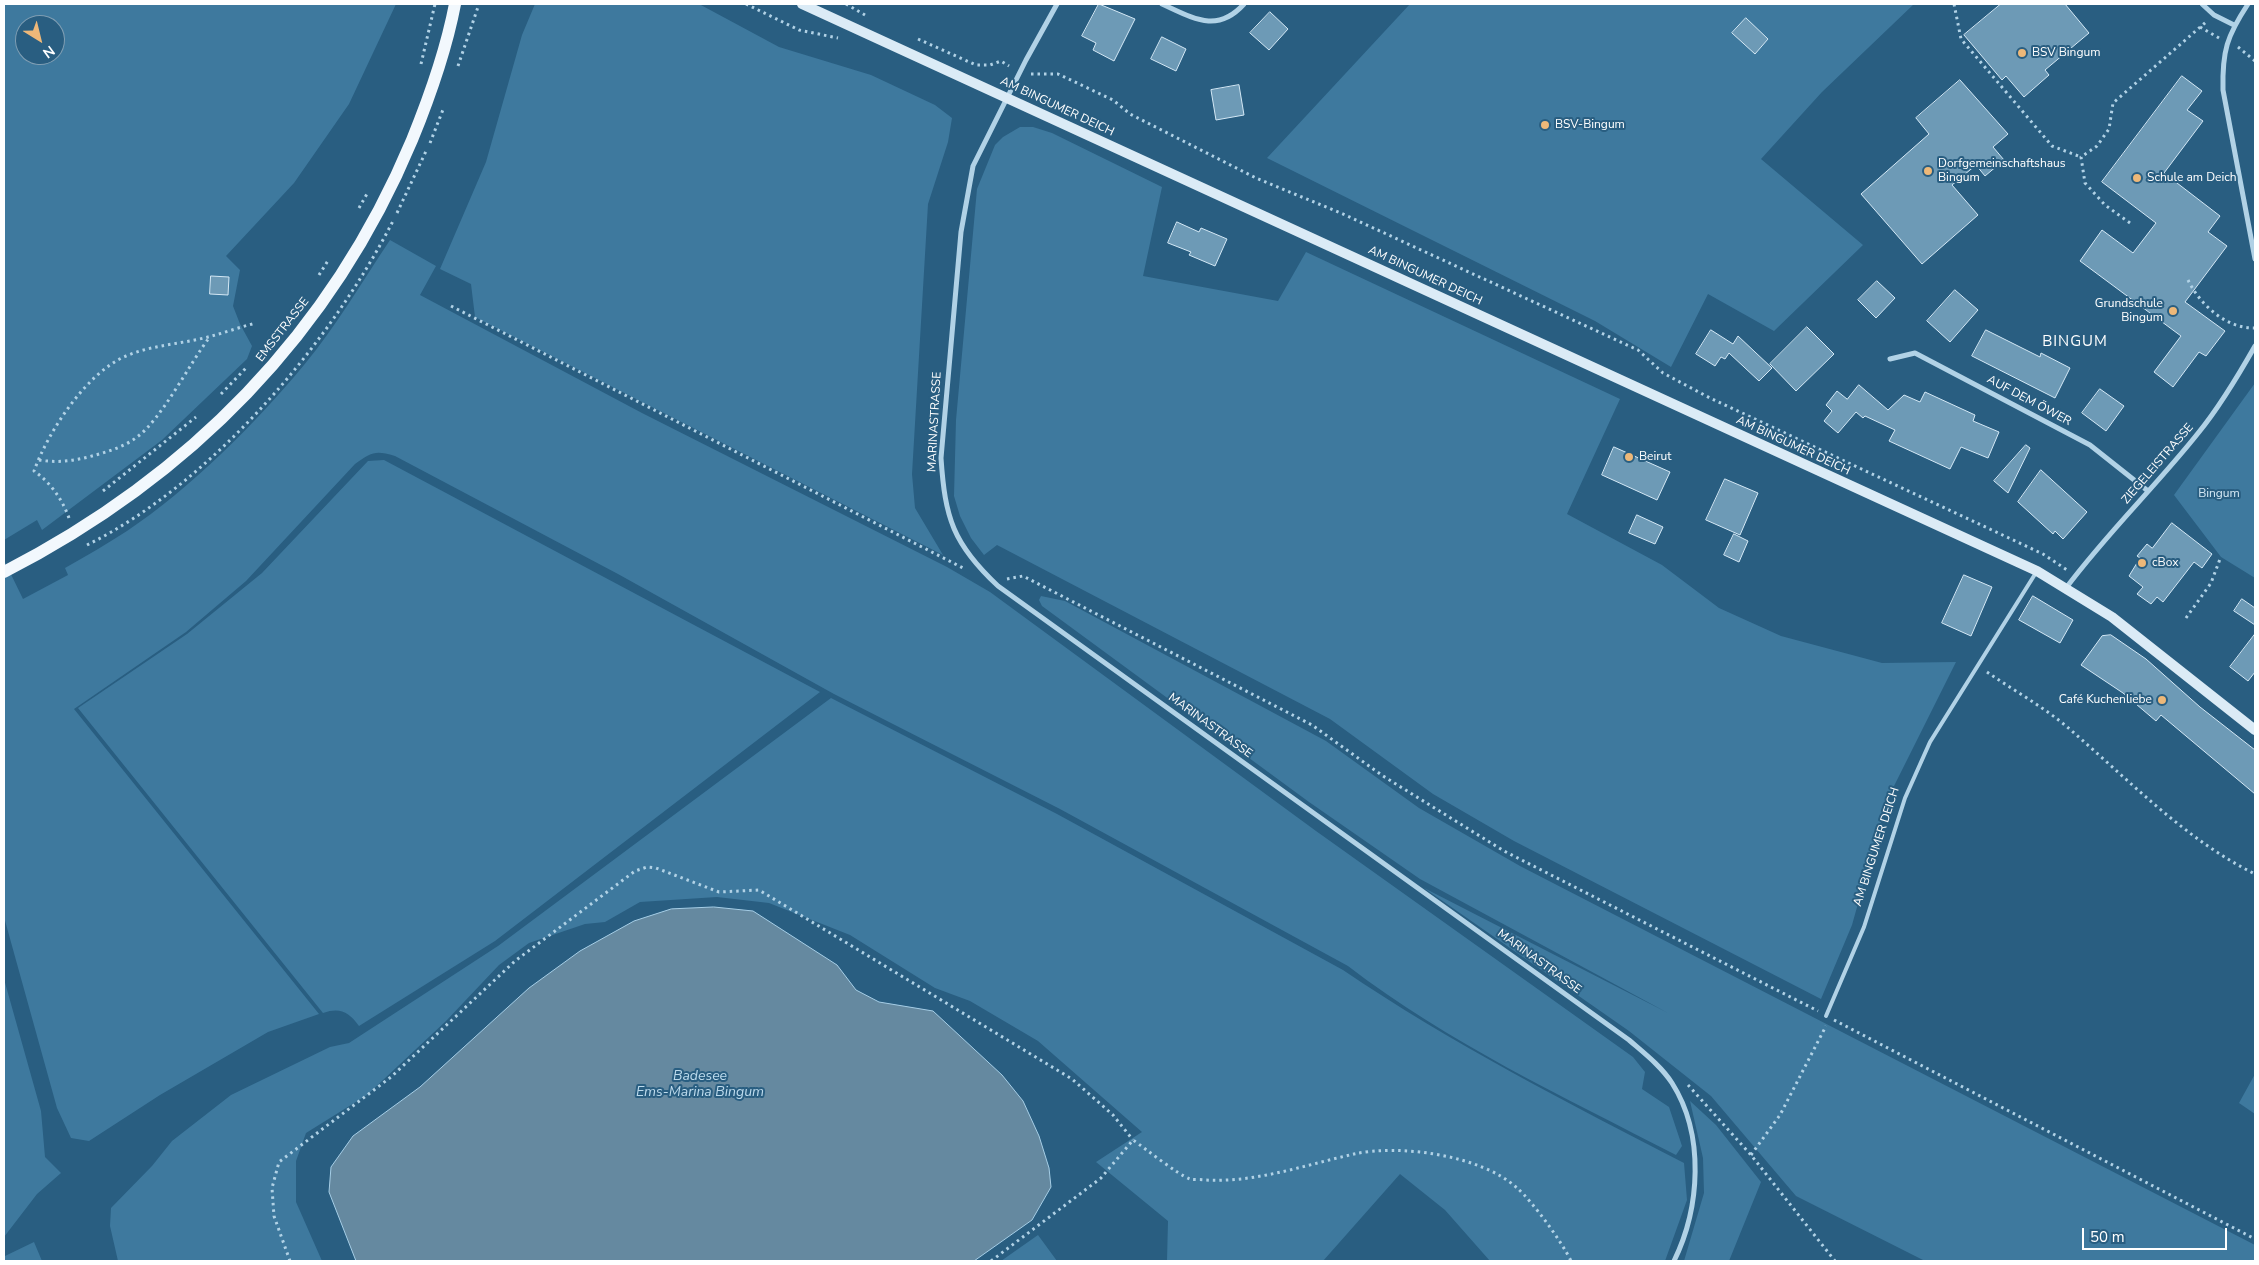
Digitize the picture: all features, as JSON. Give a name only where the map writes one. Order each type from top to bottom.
[{"type":"main road","name":"EMSSTRASSE","points":[[4,572],[44,551],[125,500],[214,428],[282,355],[312,317],[369,228],[400,168],[434,80],[455,4]]},
{"type":"main road","name":"AM BINGUMER DEICH","points":[[802,4],[2037,571],[2112,617],[2255,730]]},
{"type":"street","name":"MARINASTRASSE","points":[[1057,4],[1007,97],[973,166],[963,223],[941,458],[943,494],[947,514],[955,532],[965,551],[998,586],[1629,1040],[1655,1062],[1672,1083],[1687,1116],[1695,1168],[1694,1196],[1674,1261]]},
{"type":"street","points":[[1162,4],[1198,21],[1218,22],[1244,4]]},
{"type":"street","points":[[2202,4],[2214,15],[2234,25]]},
{"type":"street","points":[[2248,4],[2234,25],[2226,42],[2223,90],[2255,259]]},
{"type":"street","name":"ZIEGELEISTRASSE","points":[[2066,588],[2075,575],[2205,425],[2233,385],[2255,346]]},
{"type":"street","name":"AUF DEM ÖWER","points":[[1890,359],[1916,353],[2090,445],[2148,491]]},
{"type":"lane","name":"AM BINGUMER DEICH","points":[[1826,1016],[1864,927],[1905,798],[1930,742],[2037,571]]},
{"type":"path","points":[[420,68],[435,4]]},
{"type":"path","points":[[746,4],[799,30],[843,39]]},
{"type":"path","points":[[846,4],[867,16]]},
{"type":"path","points":[[1954,4],[1961,39],[2052,146],[2081,157]]},
{"type":"path","points":[[2081,157],[2097,146],[2109,129],[2113,103],[2214,15]]},
{"type":"path","points":[[2200,27],[2241,49],[2255,61]]},
{"type":"path","points":[[913,37],[976,65],[990,65],[1001,61],[1020,72],[1058,74],[1113,100],[1130,114],[1256,178],[1343,214],[1638,350],[1663,373],[1710,398],[2043,554],[2075,575]]},
{"type":"path","points":[[2081,157],[2085,182],[2105,205],[2130,223]]},
{"type":"path","points":[[358,212],[370,188]]},
{"type":"path","points":[[314,283],[334,252]]},
{"type":"path","points":[[2188,280],[2206,308],[2243,329],[2255,328]]},
{"type":"path","points":[[451,306],[971,572]]},
{"type":"path","points":[[69,518],[65,507],[49,482],[34,471],[38,460],[64,413],[103,372],[124,357],[158,347],[209,337],[256,323]]},
{"type":"path","points":[[38,460],[52,462],[81,459],[110,451],[138,436],[152,421],[209,337]]},
{"type":"path","points":[[214,400],[251,362]]},
{"type":"path","points":[[98,496],[203,412]]},
{"type":"path","points":[[63,523],[76,513]]},
{"type":"path","points":[[2186,618],[2211,583],[2220,559]]},
{"type":"path","points":[[998,586],[1010,577],[1024,576],[1295,716],[1383,776],[1504,851],[2255,1238]]},
{"type":"path","points":[[1977,665],[2064,724],[2197,837],[2220,854],[2255,874]]},
{"type":"path","points":[[290,1261],[274,1216],[272,1188],[279,1162],[391,1077],[515,961],[635,871],[647,867],[656,868],[719,892],[759,890],[1072,1079],[1113,1115],[1133,1140],[1190,1179],[1220,1181],[1277,1173],[1356,1154],[1393,1150],[1444,1155],[1492,1172],[1517,1187],[1541,1216],[1571,1261]]},
{"type":"path","points":[[1752,1155],[1780,1115],[1829,1021]]},
{"type":"path","points":[[1672,1083],[1680,1082],[1688,1086],[1752,1155],[1835,1261]]},
{"type":"path","points":[[991,1261],[1101,1178],[1133,1140]]},
{"type":"green space","points":[[4,4],[396,4],[349,104],[294,183],[226,256],[240,270],[233,306],[252,346],[247,359],[162,440],[42,530],[37,520],[4,540]]},
{"type":"green space","points":[[535,4],[699,4],[779,47],[871,75],[935,105],[952,118],[948,142],[928,204],[912,474],[915,508],[943,555],[475,317],[471,284],[440,269],[486,162],[522,35]]},
{"type":"green space","name":"BSV-Bingum","points":[[1410,4],[1914,4],[1822,92],[1761,159],[1863,245],[1774,331],[1708,294],[1671,367],[1595,321],[1267,158]]},
{"type":"green space","points":[[1020,127],[1033,127],[1052,133],[1162,187],[1143,276],[1278,301],[1306,252],[1620,399],[1567,514],[1662,565],[1719,608],[1781,636],[1882,663],[1956,662],[1887,800],[1852,925],[1821,999],[1514,841],[1433,794],[1330,719],[997,545],[984,555],[971,538],[960,516],[954,496],[956,420],[977,189],[995,145],[1003,137]]},
{"type":"green space","points":[[390,240],[436,266],[420,295],[642,413],[947,567],[990,592],[1316,831],[1633,1057],[1645,1072],[1642,1089],[1669,1107],[1682,1146],[1676,1155],[1508,1068],[1426,1020],[1348,966],[1060,809],[834,694],[618,574],[395,456],[383,453],[374,453],[355,464],[246,581],[186,632],[74,709],[319,1014],[268,1032],[160,1095],[89,1141],[71,1138],[57,1108],[4,917],[4,560],[23,599],[68,575],[65,568],[127,531],[174,496],[244,432],[304,365],[338,319]]},
{"type":"green space","name":"Bingum","points":[[2255,383],[2255,578],[2221,557],[2174,495]]},
{"type":"green space","points":[[384,460],[820,692],[495,941],[359,1026],[352,1017],[344,1012],[329,1011],[323,1013],[78,708],[187,634],[262,573],[368,461]]},
{"type":"green space","points":[[1041,596],[1065,601],[1326,741],[1419,808],[1520,866],[2255,1245],[2255,1261],[1925,1261],[1796,1196],[1711,1096],[1629,1031],[1424,888],[1668,1013],[1420,879],[1309,802],[1042,606],[1039,600]]},
{"type":"green space","points":[[831,698],[1057,814],[1343,970],[1426,1023],[1511,1072],[1684,1163],[1687,1200],[1665,1261],[1490,1261],[1445,1210],[1400,1174],[1323,1261],[1167,1261],[1168,1221],[1096,1162],[1142,1132],[1038,1041],[970,1001],[935,988],[850,935],[769,903],[717,897],[640,902],[605,922],[585,924],[529,943],[499,965],[446,1021],[367,1095],[306,1133],[296,1161],[296,1202],[322,1261],[118,1261],[110,1226],[111,1208],[152,1166],[172,1141],[231,1095],[330,1047],[349,1043],[498,946]]},
{"type":"green space","points":[[4,979],[41,1111],[45,1157],[61,1173],[37,1194],[4,1237]]},
{"type":"green space","points":[[2255,1074],[2255,1114],[2239,1103]]},
{"type":"green space","points":[[1690,1101],[1716,1125],[1761,1182],[1729,1261],[1684,1261],[1704,1193],[1703,1158]]},
{"type":"green space","points":[[1038,1235],[1057,1261],[1001,1261]]},
{"type":"green space","points":[[34,1242],[42,1261],[4,1261],[4,1249],[5,1256]]},
{"type":"water","name":"Badesee Ems-Marina Bingum","points":[[714,907],[753,911],[837,965],[856,990],[879,1002],[933,1011],[1002,1075],[1023,1101],[1039,1136],[1049,1168],[1051,1187],[1032,1220],[974,1261],[356,1261],[329,1192],[331,1167],[353,1136],[420,1087],[529,988],[580,951],[634,921],[671,909]]},
{"type":"building","points":[[1099,4],[1135,19],[1114,61],[1093,50],[1096,43],[1082,36]]},
{"type":"building","name":"BSV Bingum","points":[[2001,4],[2065,4],[2089,33],[2045,70],[2049,75],[2024,97],[2006,76],[2002,80],[1964,35]]},
{"type":"building","points":[[1270,12],[1288,29],[1269,50],[1250,33]]},
{"type":"building","points":[[1746,18],[1768,39],[1755,54],[1732,33]]},
{"type":"building","points":[[1162,37],[1186,49],[1176,71],[1151,59]]},
{"type":"building","points":[[2182,76],[2202,91],[2187,110],[2203,121],[2164,173],[2220,216],[2208,232],[2227,246],[2185,302],[2225,331],[2206,356],[2199,352],[2173,387],[2154,372],[2181,336],[2080,261],[2102,230],[2133,253],[2156,223],[2102,182]]},
{"type":"building","name":"Dorfgemeinschaftshaus Bingum","points":[[1960,80],[2008,134],[1993,147],[2004,160],[1985,176],[1976,165],[1952,185],[1978,215],[1922,264],[1861,194],[1929,134],[1916,118]]},
{"type":"building","points":[[1239,85],[1244,115],[1216,120],[1211,90]]},
{"type":"building","points":[[1177,222],[1199,232],[1201,228],[1227,239],[1215,266],[1189,255],[1191,252],[1168,243]]},
{"type":"building","points":[[211,276],[229,277],[228,295],[210,294]]},
{"type":"building","points":[[1877,281],[1895,298],[1876,318],[1858,300]]},
{"type":"building","points":[[1955,290],[1978,310],[1950,342],[1927,321]]},
{"type":"building","points":[[1807,327],[1834,354],[1796,391],[1770,364]]},
{"type":"building","points":[[1711,330],[1733,344],[1738,336],[1772,368],[1759,381],[1729,353],[1725,359],[1721,357],[1715,366],[1696,354]]},
{"type":"building","points":[[1986,330],[2040,357],[2041,353],[2070,368],[2055,398],[1972,356]]},
{"type":"building","points":[[1859,385],[1888,410],[1904,395],[1920,402],[1925,392],[1975,415],[1973,421],[1999,432],[1988,458],[1961,447],[1950,469],[1889,441],[1895,430],[1865,416],[1863,418],[1856,412],[1838,433],[1824,421],[1832,411],[1826,405],[1837,391],[1847,399]]},
{"type":"building","points":[[2100,389],[2124,406],[2106,431],[2082,413]]},
{"type":"building","points":[[2026,445],[2030,448],[2008,493],[1994,481]]},
{"type":"building","points":[[1614,447],[1670,472],[1657,500],[1602,475]]},
{"type":"building","points":[[2041,470],[2087,512],[2063,539],[2055,531],[2053,534],[2018,502]]},
{"type":"building","points":[[1725,479],[1758,493],[1740,535],[1706,520]]},
{"type":"building","points":[[1637,515],[1663,527],[1655,544],[1629,533]]},
{"type":"building","points":[[2172,523],[2212,554],[2202,568],[2194,562],[2163,602],[2157,597],[2151,604],[2137,594],[2143,587],[2129,576],[2140,558],[2137,556],[2147,544],[2152,548]]},
{"type":"building","points":[[1734,534],[1748,541],[1739,562],[1724,555]]},
{"type":"building","points":[[1964,575],[1992,587],[1971,636],[1942,623]]},
{"type":"building","points":[[2033,596],[2073,620],[2060,643],[2019,620]]},
{"type":"building","points":[[2242,599],[2255,608],[2255,625],[2234,611]]},
{"type":"building","points":[[2255,634],[2255,672],[2248,681],[2230,667]]},
{"type":"building","points":[[2111,635],[2146,659],[2200,707],[2255,750],[2255,794],[2161,715],[2156,721],[2123,693],[2081,665],[2102,636]]},
{"type":"place","name":"BSV Bingum","points":[[2022,53]]},
{"type":"place","name":"BSV-Bingum","points":[[1545,125]]},
{"type":"place","name":"Dorfgemeinschaftshaus Bingum","points":[[1928,171]]},
{"type":"place","name":"Schule am Deich","points":[[2137,178]]},
{"type":"place","name":"Grundschule Bingum","points":[[2173,311]]},
{"type":"place","name":"Beirut","points":[[1629,457]]},
{"type":"place","name":"cBox","points":[[2142,563]]},
{"type":"place","name":"Café Kuchenliebe","points":[[2162,700]]},
{"type":"district","name":"BINGUM","points":[[2075,342]]}]
